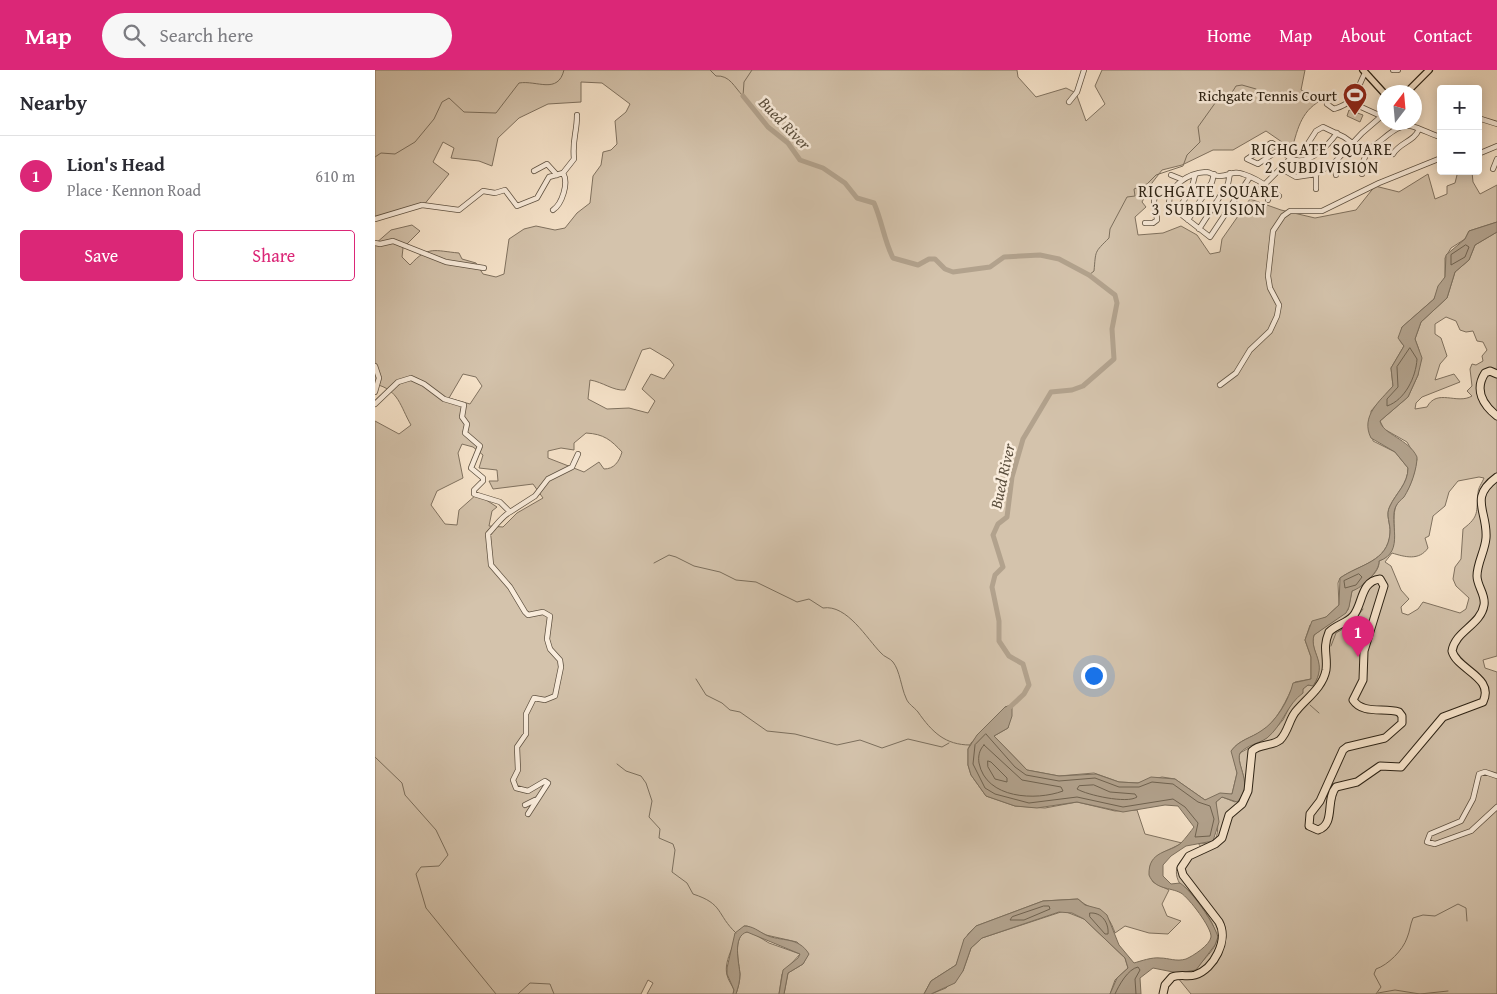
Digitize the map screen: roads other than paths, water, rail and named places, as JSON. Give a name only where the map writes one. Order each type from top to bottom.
[{"type":"highway","points":[[1497,374],[1490,371],[1485,373],[1480,391],[1485,405],[1497,416]]},
{"type":"highway","points":[[1164,994],[1165,985],[1172,977],[1194,975],[1203,971],[1214,958],[1222,940],[1221,927],[1203,898],[1183,874],[1182,865],[1189,856],[1221,840],[1229,815],[1242,804],[1248,791],[1252,751],[1260,746],[1278,741],[1286,732],[1296,711],[1307,702],[1326,671],[1324,649],[1329,632],[1351,618],[1363,592],[1372,582],[1377,579],[1382,580],[1384,589],[1364,651],[1363,680],[1353,700],[1355,704],[1367,709],[1397,711],[1402,716],[1402,723],[1385,738],[1347,747],[1343,750],[1320,801],[1308,819],[1309,826],[1314,830],[1321,830],[1329,820],[1330,799],[1336,787],[1357,782],[1379,766],[1401,767],[1443,717],[1483,702],[1485,694],[1481,681],[1456,659],[1452,651],[1456,640],[1478,618],[1484,606],[1477,576],[1486,537],[1481,496],[1485,486],[1497,477]]},
{"type":"main road","points":[[1413,85],[1426,71]]},
{"type":"main road","points":[[1364,72],[1377,85]]},
{"type":"street","points":[[1069,102],[1077,92],[1084,70]]},
{"type":"street","points":[[1393,70],[1398,70]]},
{"type":"street","points":[[1327,104],[1334,109],[1350,102],[1355,97],[1364,72]]},
{"type":"street","points":[[1350,102],[1377,113]]},
{"type":"street","points":[[375,219],[422,205],[459,210],[483,190],[495,193],[505,190],[509,193],[514,204],[519,206],[537,198],[549,177],[563,173],[575,159],[573,138],[577,115]]},
{"type":"street","points":[[1482,119],[1497,124]]},
{"type":"street","points":[[1280,168],[1296,177],[1316,174],[1334,163],[1377,120]]},
{"type":"street","points":[[1307,145],[1321,127],[1337,133],[1359,149],[1368,149],[1399,130]]},
{"type":"street","points":[[1393,154],[1398,146],[1416,136],[1419,130]]},
{"type":"street","points":[[1422,130],[1437,136]]},
{"type":"street","points":[[1280,149],[1258,164],[1247,159],[1270,143],[1280,149],[1291,158],[1299,160],[1321,152],[1337,133]]},
{"type":"street","points":[[1482,152],[1497,146]]},
{"type":"street","points":[[1362,174],[1362,165],[1368,149]]},
{"type":"street","points":[[1255,194],[1291,158]]},
{"type":"street","points":[[1493,169],[1497,159]]},
{"type":"street","points":[[1220,385],[1236,373],[1250,350],[1270,331],[1277,316],[1278,302],[1270,288],[1268,276],[1273,231],[1283,216],[1290,211],[1322,211],[1340,200],[1437,160]]},
{"type":"street","points":[[1334,163],[1336,175]]},
{"type":"street","points":[[534,171],[547,164],[557,175]]},
{"type":"street","points":[[1171,175],[1181,179],[1206,172],[1220,176],[1230,173],[1243,173],[1271,189],[1279,196]]},
{"type":"street","points":[[553,210],[557,206],[565,187],[566,178],[563,173]]},
{"type":"street","points":[[1199,229],[1228,184],[1230,173]]},
{"type":"street","points":[[1188,220],[1212,182],[1214,174]]},
{"type":"street","points":[[1316,174],[1316,188]]},
{"type":"street","points":[[1177,212],[1192,187],[1195,176]]},
{"type":"street","points":[[1181,179],[1171,194],[1169,204],[1210,237],[1249,177]]},
{"type":"street","points":[[1145,223],[1153,223],[1157,220],[1153,201],[1160,188],[1171,194]]},
{"type":"street","points":[[1268,200],[1271,189]]},
{"type":"street","points":[[375,243],[393,241],[446,262],[483,268]]},
{"type":"street","points":[[375,366],[379,378],[375,392]]},
{"type":"street","points":[[375,404],[402,380],[411,378],[424,384],[444,399],[464,405],[462,417],[467,424],[465,433],[480,446],[471,468],[482,477],[483,481],[474,490],[473,494],[499,501],[510,512]]},
{"type":"street","points":[[528,814],[548,783],[545,781],[528,791],[516,788],[513,780],[518,770],[517,747],[526,734],[526,714],[531,701],[534,698],[545,700],[555,696],[561,667],[560,660],[550,649],[547,639],[550,616],[543,612],[528,615],[525,612],[510,587],[491,565],[488,534],[495,528],[500,518],[535,496],[548,478],[570,469],[578,454]]},
{"type":"street","points":[[1497,776],[1485,772],[1479,774],[1473,799],[1461,821],[1430,834],[1427,842],[1435,844],[1471,831],[1497,807]]},
{"type":"street","points":[[525,804],[536,800]]},
{"type":"water","points":[[1497,222],[1497,232],[1475,245],[1469,260],[1455,272],[1447,298],[1421,322],[1415,339],[1422,358],[1418,375],[1408,397],[1380,421],[1385,430],[1408,446],[1417,457],[1411,483],[1394,512],[1395,536],[1392,551],[1387,557],[1379,561],[1377,569],[1370,579],[1352,591],[1346,613],[1314,635],[1313,641],[1319,670],[1313,686],[1308,685],[1303,689],[1303,693],[1293,703],[1267,738],[1240,753],[1239,758],[1245,782],[1242,796],[1237,802],[1222,797],[1216,802],[1219,822],[1213,841],[1186,846],[1171,856],[1163,865],[1163,876],[1171,884],[1180,883],[1185,887],[1207,916],[1218,937],[1215,945],[1196,970],[1178,973],[1153,968],[1140,978],[1141,994],[1110,994],[1117,978],[1128,968],[1125,958],[1084,919],[1072,913],[1059,912],[982,938],[971,948],[963,971],[955,983],[931,994],[924,994],[931,981],[956,965],[964,939],[976,926],[1043,901],[1078,899],[1085,905],[1100,909],[1107,915],[1119,945],[1134,963],[1154,958],[1186,959],[1197,953],[1208,943],[1211,937],[1208,927],[1189,901],[1177,891],[1159,886],[1149,875],[1152,861],[1161,853],[1181,843],[1194,827],[1178,806],[1165,805],[1123,812],[1077,802],[1037,808],[1015,806],[986,796],[971,775],[968,765],[968,749],[977,735],[1005,707],[1012,705],[1012,716],[1008,728],[994,736],[1027,770],[1059,776],[1096,774],[1119,782],[1138,783],[1151,777],[1175,779],[1205,800],[1220,793],[1232,794],[1237,773],[1231,751],[1238,744],[1261,731],[1272,722],[1285,703],[1293,683],[1311,679],[1311,657],[1305,640],[1312,621],[1326,617],[1339,605],[1340,578],[1379,556],[1388,543],[1390,533],[1389,509],[1392,501],[1404,484],[1408,468],[1395,452],[1371,438],[1368,423],[1377,403],[1393,386],[1391,368],[1404,346],[1398,338],[1402,327],[1434,299],[1438,286],[1445,277],[1446,255],[1465,239],[1469,231]]},
{"type":"water","points":[[744,926],[772,937],[800,944],[809,954],[803,964],[788,973],[784,994],[779,994],[783,970],[798,958],[800,954],[747,932],[739,939],[737,950],[740,979],[736,994],[733,994],[734,990],[727,974],[727,968],[735,933]]},
{"type":"waterway","points":[[375,157],[381,153],[395,154],[415,142],[434,119],[442,102],[449,98],[464,112],[496,113],[519,83],[552,84],[561,78],[564,70]]},
{"type":"waterway","name":"Bued River","points":[[710,70],[716,76],[725,77],[743,96]]},
{"type":"waterway","points":[[743,96],[744,82],[752,70]]},
{"type":"waterway","points":[[1089,275],[1094,271],[1097,252],[1109,238],[1110,229],[1127,197],[1135,196],[1134,189],[1147,184],[1156,175],[1183,166],[1187,155],[1200,142],[1198,127],[1218,99],[1231,94],[1236,86],[1242,85],[1256,89]]},
{"type":"waterway","name":"Bued River","points":[[743,96],[768,127],[788,143],[800,160],[823,168],[845,183],[857,198],[874,203],[893,258],[918,265],[929,259],[935,259],[945,269],[953,272],[990,267],[1004,257],[1040,255],[1059,259],[1089,275],[1115,295],[1117,303],[1112,329],[1114,359],[1083,386],[1072,390],[1051,392],[1023,439],[1012,477],[1007,517],[998,524],[993,535],[1003,567],[995,575],[992,587],[999,621],[999,641],[1009,656],[1023,664],[1029,685],[1024,694],[1009,708]]},
{"type":"waterway","points":[[654,563],[669,555],[694,566],[720,572],[736,580],[756,582],[797,602],[809,599],[823,608],[832,608],[840,611],[856,624],[882,654],[893,662],[907,700],[929,726],[946,740],[953,743],[970,745]]},
{"type":"waterway","points":[[1331,646],[1336,633],[1353,623],[1363,609]]},
{"type":"waterway","points":[[696,679],[706,695],[722,703],[730,710],[740,712],[767,731],[795,734],[837,745],[860,740],[882,748],[908,739],[942,747],[949,743]]},
{"type":"waterway","points":[[1310,705],[1319,713]]},
{"type":"waterway","points":[[375,757],[402,783],[405,795],[436,830],[448,855],[439,866],[421,867],[416,874],[426,908],[496,994]]},
{"type":"waterway","points":[[617,764],[626,771],[641,776],[646,783],[652,801],[649,817],[660,829],[659,838],[673,844],[675,850],[672,872],[687,883],[693,894],[715,906],[736,933]]},
{"type":"waterway","points":[[1376,994],[1381,987],[1374,974],[1376,969],[1390,961],[1399,952],[1405,943],[1413,918],[1423,915],[1435,916],[1458,904],[1466,908],[1467,921]]},
{"type":"waterway","points":[[518,994],[530,983],[550,984],[554,994]]},
{"type":"waterway","points":[[1378,993],[1395,990],[1420,994],[1448,991]]},
{"type":"place","name":"Richgate Tennis Court","points":[[1355,116]]},
{"type":"place","name":"Lion's Head","points":[[1358,657]]},
{"type":"district","name":"RICHGATE SQUARE 2 SUBDIVISION","points":[[1322,158]]},
{"type":"district","name":"RICHGATE SQUARE 3 SUBDIVISION","points":[[1209,200]]}]
